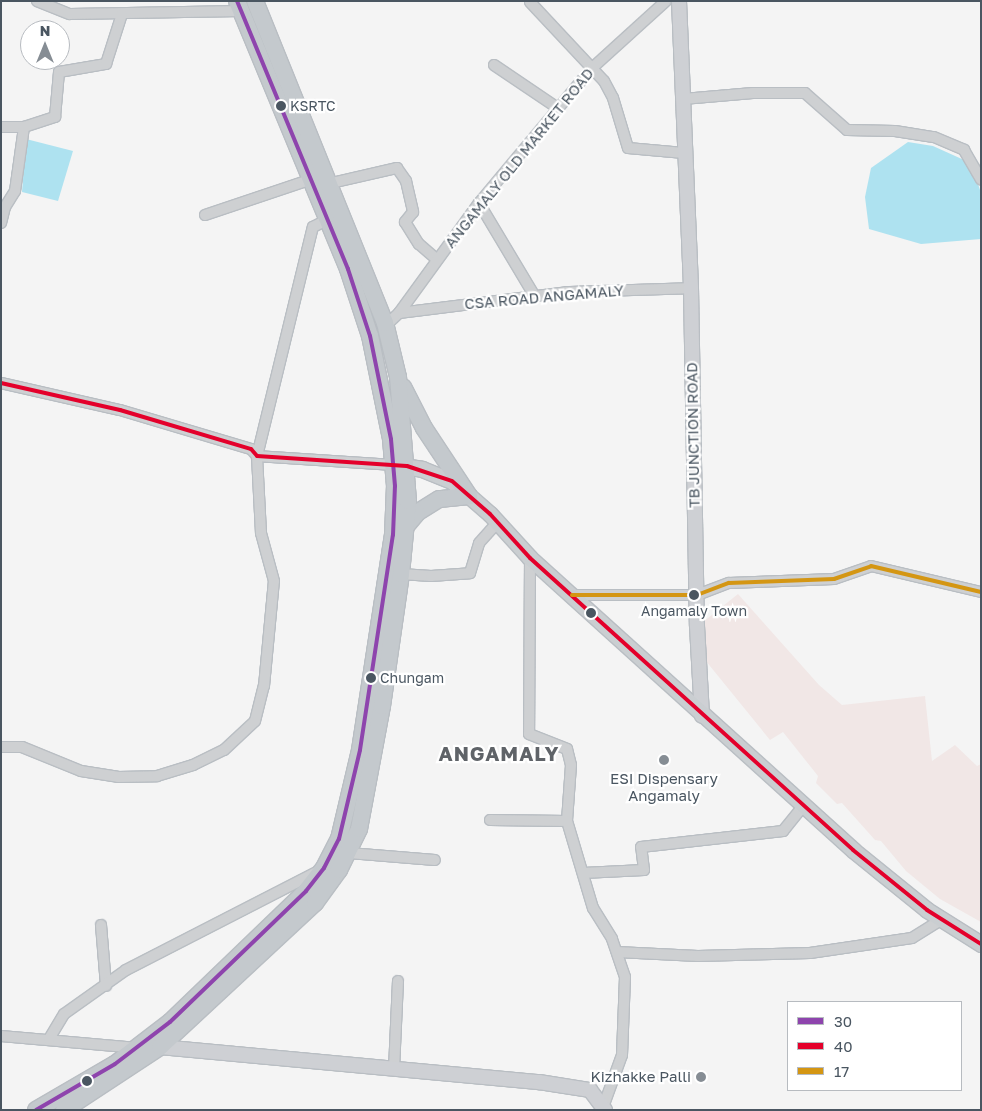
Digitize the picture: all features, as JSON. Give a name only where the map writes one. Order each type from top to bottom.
[{"type":"highway","points":[[36,1110],[92,1079],[170,1022],[268,930],[324,868],[346,820],[361,740],[394,535],[401,470],[370,336],[329,219],[320,181],[255,1]]},
{"type":"highway","points":[[64,1110],[160,1047],[297,923],[327,888],[349,853],[362,815],[402,574],[407,525],[401,470],[398,377],[385,326],[239,6]]},
{"type":"highway","points":[[398,377],[424,428],[469,496],[439,499],[417,513],[407,525]]},
{"type":"main road","name":"TB JUNCTION ROAD","points":[[678,1],[691,288],[697,594],[702,716]]},
{"type":"main road","points":[[401,470],[421,477],[448,491],[469,496],[530,558],[702,716],[853,850],[941,920],[981,944]]},
{"type":"main road","points":[[160,1047],[538,1082],[590,1090],[603,1108]]},
{"type":"street","points":[[37,1],[70,14],[122,14],[239,6]]},
{"type":"street","name":"ANGAMALY OLD MARKET ROAD","points":[[385,326],[399,313],[479,203],[591,70],[666,1]]},
{"type":"street","points":[[530,2],[591,70],[604,81],[614,98],[628,148],[684,153]]},
{"type":"street","points":[[1,127],[24,127],[55,117],[59,72],[106,64],[122,14]]},
{"type":"street","points":[[494,65],[559,109]]},
{"type":"street","points":[[683,99],[753,93],[805,93],[846,130],[895,131],[934,137],[964,150],[981,179]]},
{"type":"street","points":[[1,223],[5,207],[15,191],[24,127]]},
{"type":"street","points":[[205,215],[320,181],[397,168],[406,181],[413,212],[405,222],[419,244],[436,260]]},
{"type":"street","points":[[479,203],[534,296]]},
{"type":"street","points":[[1,746],[22,747],[81,771],[118,777],[157,776],[193,765],[224,750],[255,721],[264,686],[274,581],[258,510],[257,456],[313,227],[329,219]]},
{"type":"street","name":"CSA ROAD ANGAMALY","points":[[399,313],[534,296],[691,288]]},
{"type":"street","points":[[1,383],[120,410],[251,449],[257,456],[401,470]]},
{"type":"street","points":[[402,574],[430,576],[470,573],[479,543],[497,523]]},
{"type":"street","points":[[530,558],[529,734],[567,748],[571,765],[567,821],[593,908],[617,952],[625,977],[622,1055],[612,1088],[603,1108]]},
{"type":"street","points":[[572,595],[697,594],[730,583],[834,580],[871,566],[981,592]]},
{"type":"street","points":[[583,873],[644,870],[642,847],[783,831],[803,806]]},
{"type":"street","points":[[490,820],[567,821]]},
{"type":"street","points":[[349,853],[435,860]]},
{"type":"street","points":[[49,1039],[64,1014],[157,953],[324,868]]},
{"type":"street","points":[[617,952],[698,956],[810,953],[912,938],[941,920]]},
{"type":"street","points":[[101,925],[106,986]]},
{"type":"street","points":[[394,1069],[398,981]]},
{"type":"street","points":[[1,1036],[136,1048],[160,1047]]},
{"type":"shaded area","points":[[738,594],[819,685],[842,705],[925,696],[932,761],[955,745],[977,766],[981,764],[981,922],[940,899],[906,871],[881,841],[875,840],[842,803],[837,804],[816,783],[818,776],[783,732],[770,740],[701,655],[703,622]]},
{"type":"water","points":[[26,139],[73,151],[58,201],[22,192]]},
{"type":"water","points":[[908,142],[933,146],[964,160],[974,172],[981,193],[981,239],[921,244],[869,229],[865,197],[871,168]]},
{"type":"transit line","name":"30","points":[[36,1110],[115,1064],[170,1022],[306,891],[324,868],[339,839],[360,750],[393,535],[395,486],[391,439],[370,336],[348,269],[237,1]]},
{"type":"transit line","name":"40","points":[[1,383],[120,410],[251,449],[257,456],[407,466],[452,481],[490,514],[530,558],[853,850],[927,910],[981,944]]},
{"type":"transit line","name":"17","points":[[572,595],[697,595],[729,583],[834,579],[871,566],[981,592]]},
{"type":"place","name":"KSRTC","points":[[281,106]]},
{"type":"place","name":"Angamaly Town","points":[[694,595]]},
{"type":"place","name":"Chungam","points":[[371,678]]},
{"type":"place","name":"ESI Dispensary Angamaly","points":[[664,760]]},
{"type":"place","name":"Kizhakke Palli","points":[[701,1077]]},
{"type":"district","name":"ANGAMALY","points":[[499,753]]}]
